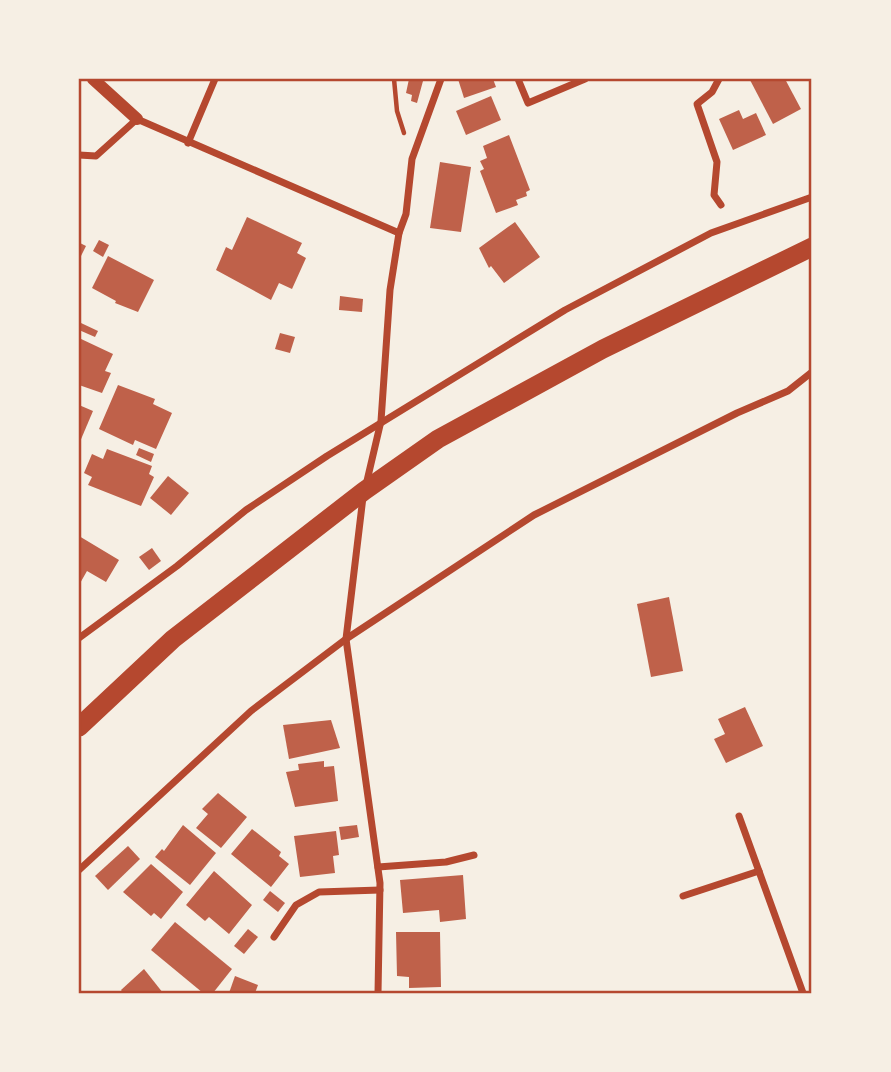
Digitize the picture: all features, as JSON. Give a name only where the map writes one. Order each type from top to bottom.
[{"type":"highway","points":[[79,727],[173,639],[364,491],[438,439],[591,355],[812,247]]},
{"type":"street","points":[[93,79],[137,119],[399,233]]},
{"type":"street","points":[[188,143],[215,79]]},
{"type":"street","points":[[377,993],[380,890],[378,867],[346,639],[364,491],[381,421],[390,290],[399,233],[406,214],[412,159],[441,79]]},
{"type":"street","points":[[518,79],[528,103],[585,79]]},
{"type":"street","points":[[719,79],[712,92],[696,104],[717,162],[714,195],[721,205]]},
{"type":"street","points":[[79,155],[96,156],[137,119]]},
{"type":"street","points":[[79,638],[177,566],[246,510],[381,421],[641,268],[711,233],[812,197]]},
{"type":"street","points":[[79,870],[251,711],[346,639],[534,515],[737,413],[788,391],[812,372]]},
{"type":"street","points":[[739,816],[803,993]]},
{"type":"street","points":[[378,867],[446,862],[474,855]]},
{"type":"street","points":[[683,896],[759,871]]},
{"type":"street","points":[[274,937],[296,905],[319,892],[380,890]]},
{"type":"path","points":[[394,79],[397,111],[412,159]]},
{"type":"building","points":[[409,79],[423,81],[417,103],[411,101],[412,95],[406,93]]},
{"type":"building","points":[[458,79],[493,79],[496,87],[464,98]]},
{"type":"building","points":[[785,79],[801,109],[773,124],[750,80]]},
{"type":"building","points":[[491,96],[501,120],[466,135],[456,111]]},
{"type":"building","points":[[739,110],[743,119],[756,113],[766,135],[733,150],[719,119]]},
{"type":"building","points":[[509,135],[530,190],[526,192],[527,196],[516,200],[518,205],[496,213],[480,171],[484,169],[480,161],[487,158],[483,146]]},
{"type":"building","points":[[440,162],[471,167],[461,232],[430,228]]},
{"type":"building","points":[[247,217],[302,243],[297,253],[306,258],[292,289],[279,283],[271,300],[216,270],[226,247],[232,250]]},
{"type":"building","points":[[515,222],[540,257],[504,283],[491,266],[489,268],[479,248]]},
{"type":"building","points":[[99,240],[109,245],[103,257],[93,251]]},
{"type":"building","points":[[80,243],[86,246],[79,260],[79,245]]},
{"type":"building","points":[[108,256],[154,280],[138,312],[115,303],[116,301],[92,288]]},
{"type":"building","points":[[340,296],[363,299],[362,312],[339,310]]},
{"type":"building","points":[[81,323],[98,331],[95,337],[79,330]]},
{"type":"building","points":[[280,333],[295,337],[290,353],[275,349]]},
{"type":"building","points":[[79,338],[113,354],[105,371],[111,373],[102,393],[79,385]]},
{"type":"building","points":[[118,385],[155,399],[153,404],[172,413],[156,449],[135,440],[133,445],[99,429]]},
{"type":"building","points":[[79,405],[93,411],[79,444]]},
{"type":"building","points":[[139,448],[154,454],[151,462],[136,455]]},
{"type":"building","points":[[107,449],[152,466],[149,474],[154,477],[141,506],[88,485],[92,477],[84,473],[92,454],[103,459]]},
{"type":"building","points":[[168,476],[189,493],[171,515],[150,498]]},
{"type":"building","points":[[79,536],[119,560],[106,582],[87,571],[79,585]]},
{"type":"building","points":[[152,548],[161,561],[149,570],[139,557]]},
{"type":"building","points":[[669,597],[683,671],[651,677],[637,604]]},
{"type":"building","points":[[745,707],[763,746],[726,763],[714,739],[725,734],[718,719]]},
{"type":"building","points":[[331,720],[340,748],[289,759],[283,725]]},
{"type":"building","points":[[324,761],[324,767],[334,766],[338,801],[295,807],[286,772],[299,770],[298,764]]},
{"type":"building","points":[[218,793],[247,817],[221,848],[196,828],[208,814],[202,809]]},
{"type":"building","points":[[183,825],[216,853],[190,885],[155,857],[162,849],[164,851]]},
{"type":"building","points":[[357,825],[359,837],[341,840],[339,827]]},
{"type":"building","points":[[252,829],[281,852],[279,856],[289,864],[271,887],[231,854]]},
{"type":"building","points":[[336,831],[339,855],[333,856],[335,873],[300,877],[294,836]]},
{"type":"building","points":[[128,846],[140,859],[108,890],[95,876]]},
{"type":"building","points":[[151,864],[183,892],[161,919],[154,913],[151,916],[123,892]]},
{"type":"building","points":[[214,871],[252,905],[229,934],[209,917],[205,921],[186,905]]},
{"type":"building","points":[[463,875],[466,919],[440,922],[439,910],[403,913],[400,880]]},
{"type":"building","points":[[270,891],[285,903],[278,912],[263,900]]},
{"type":"building","points":[[175,922],[232,969],[213,993],[203,993],[151,950]]},
{"type":"building","points":[[248,929],[258,937],[244,954],[234,946]]},
{"type":"building","points":[[396,932],[440,932],[441,987],[409,988],[409,977],[397,976]]},
{"type":"building","points":[[144,969],[163,993],[123,993],[121,990]]},
{"type":"building","points":[[235,976],[258,985],[255,993],[229,993]]}]
